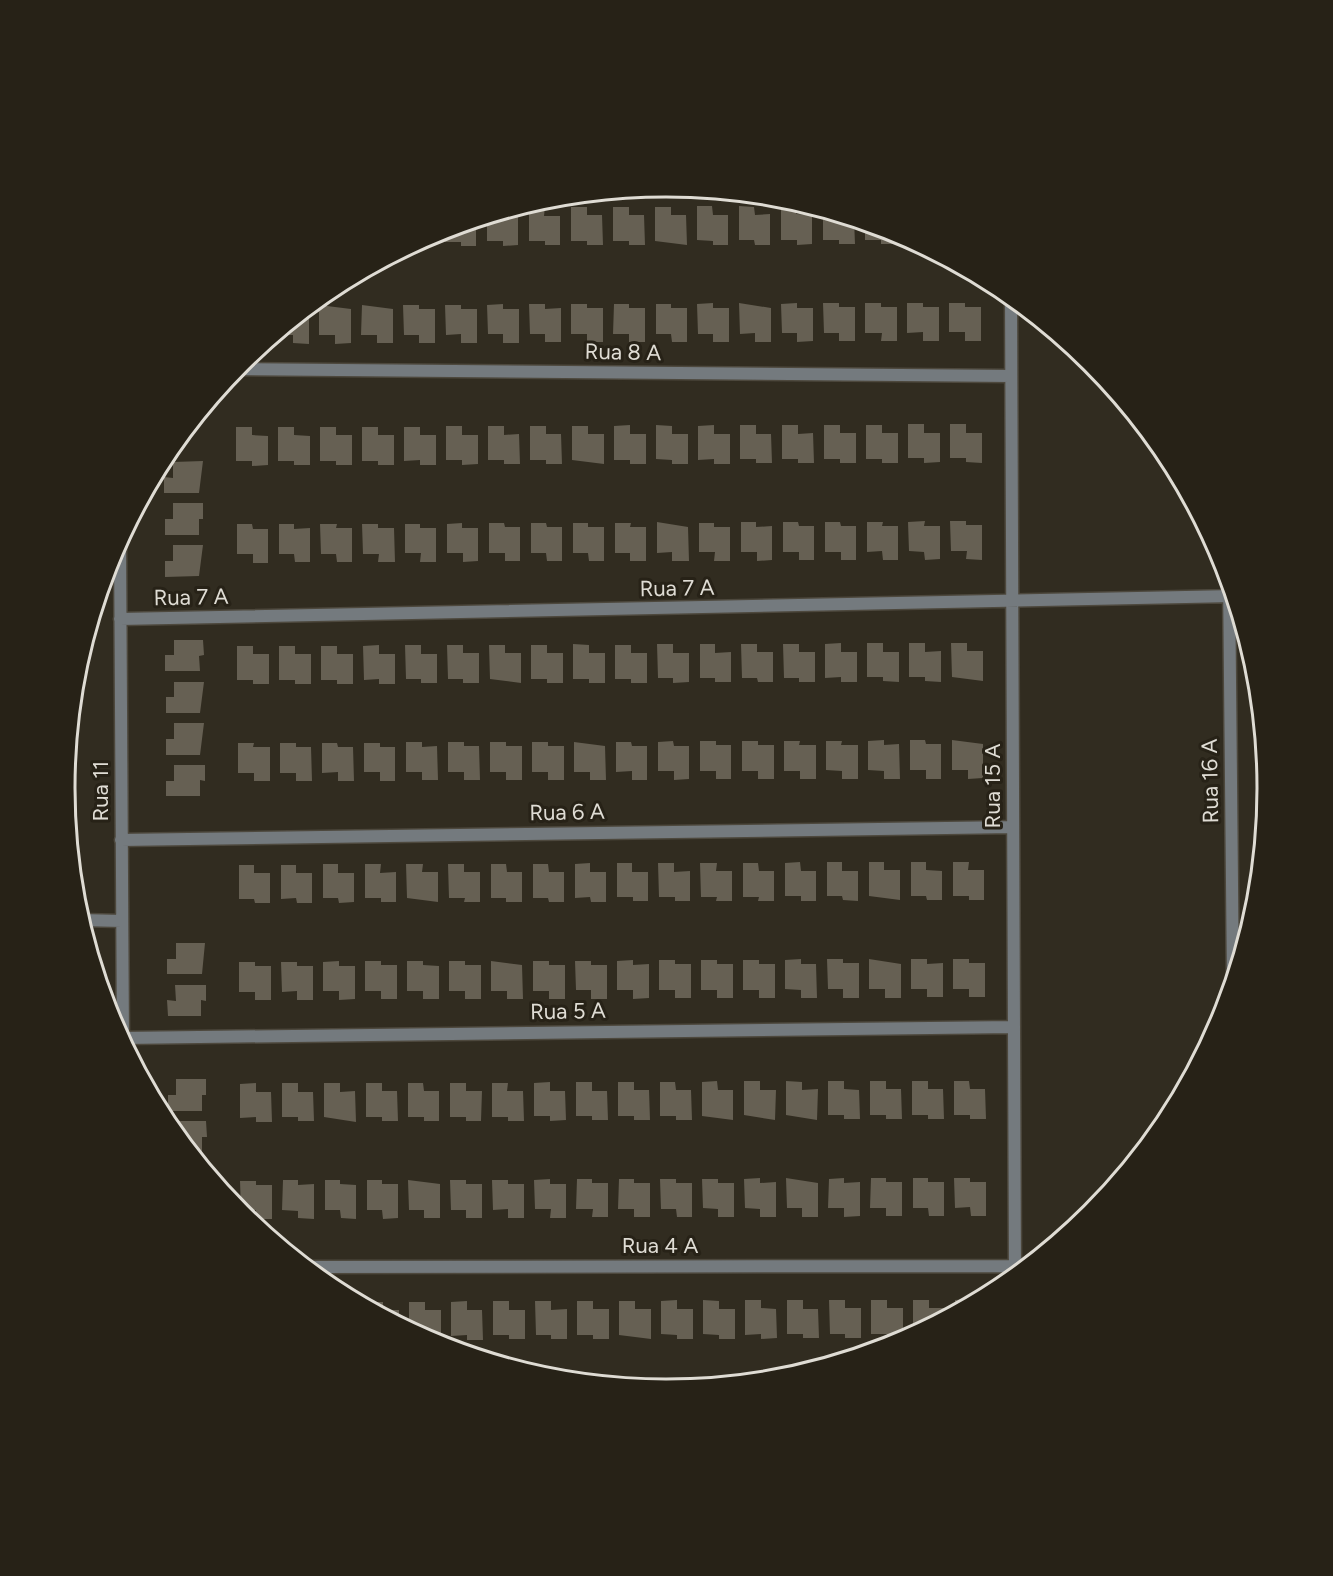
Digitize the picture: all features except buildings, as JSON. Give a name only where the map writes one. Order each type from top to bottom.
[{"type":"street","name":"Rua 15 A","points":[[1011,308],[1015,1266]]},
{"type":"street","name":"Rua 8 A","points":[[249,369],[1011,376]]},
{"type":"street","name":"Rua 11","points":[[120,562],[123,1020]]},
{"type":"street","name":"Rua 7 A","points":[[120,619],[1012,603],[1226,596]]},
{"type":"street","name":"Rua 16 A","points":[[1232,615],[1233,958]]},
{"type":"street","name":"Rua 6 A","points":[[121,840],[1013,827]]},
{"type":"street","points":[[90,920],[122,921]]},
{"type":"street","name":"Rua 5 A","points":[[132,1040],[1014,1027]]},
{"type":"street","name":"Rua 4 A","points":[[320,1267],[1008,1271]]}]
